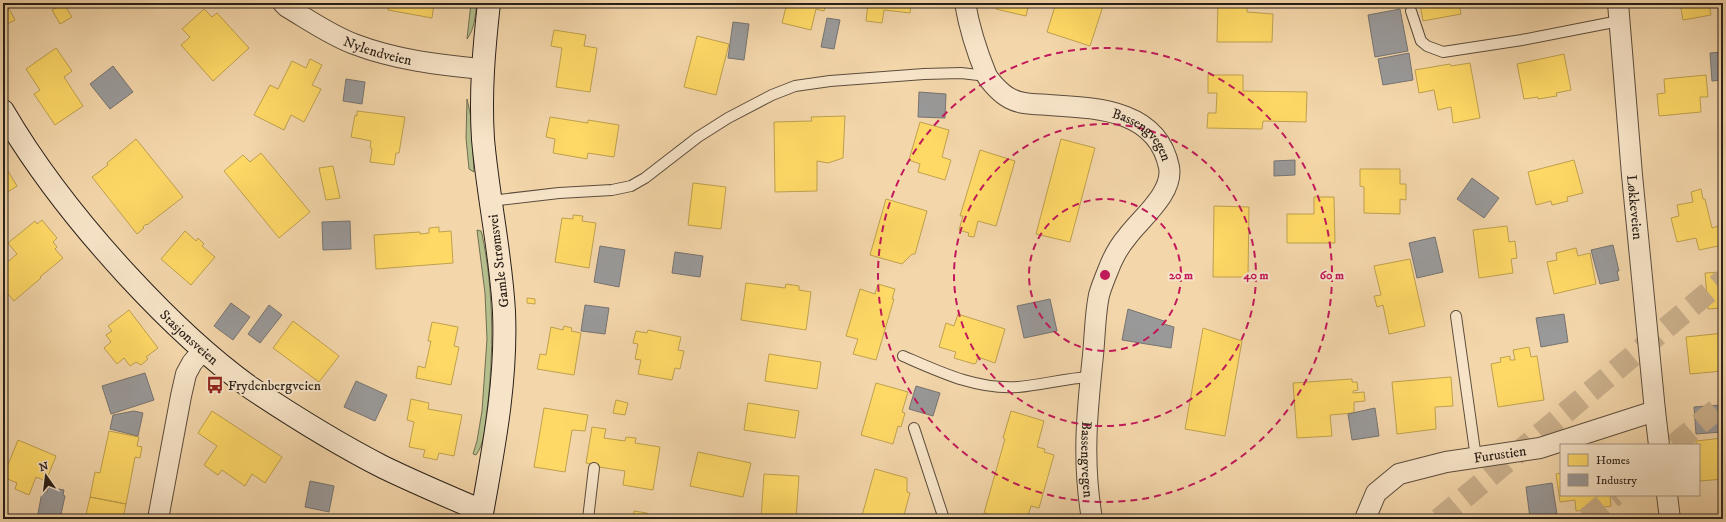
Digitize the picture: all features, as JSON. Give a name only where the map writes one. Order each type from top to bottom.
[{"type":"main road","name":"Gamle Strømsvei","points":[[482,515],[497,426],[504,340],[501,281],[483,139],[483,69],[489,3]]},
{"type":"main road","name":"Stasjonsveien","points":[[3,111],[16,134],[83,225],[138,288],[203,350],[251,387],[336,441],[414,482],[482,515]]},
{"type":"street","name":"Nylendveien","points":[[283,3],[328,32],[354,44],[387,55],[422,63],[483,69]]},
{"type":"street","name":"Bassengvegen","points":[[965,3],[968,20],[987,76],[1006,96],[1024,104],[1087,108],[1114,112],[1135,120],[1155,136],[1164,151],[1170,169],[1167,183],[1159,201],[1126,237],[1112,263],[1099,295],[1085,447],[1086,481],[1092,519]]},
{"type":"street","name":"Løkkeveien","points":[[1618,12],[1632,183],[1655,411],[1660,444]]},
{"type":"street","points":[[158,519],[186,374],[192,363],[203,350]]},
{"type":"street","name":"Furustien","points":[[1365,519],[1376,493],[1399,474],[1446,462],[1540,448],[1655,411]]},
{"type":"street","points":[[1667,496],[1670,519]]},
{"type":"lane","points":[[1411,11],[1421,41],[1427,46],[1443,52],[1522,40],[1618,12]]},
{"type":"lane","points":[[490,201],[559,193],[612,190],[631,186],[645,178],[698,137],[728,118],[772,95],[795,86],[830,81],[924,74],[961,73],[987,76]]},
{"type":"lane","points":[[1456,316],[1476,458]]},
{"type":"lane","points":[[903,356],[937,371],[978,385],[1017,387],[1073,378],[1091,377]]},
{"type":"lane","points":[[914,428],[944,519]]},
{"type":"lane","points":[[588,519],[594,468]]},
{"type":"green space","points":[[471,3],[477,3],[473,26],[467,39]]},
{"type":"green space","points":[[467,99],[471,117],[474,172],[469,169],[466,138]]},
{"type":"green space","points":[[477,230],[481,231],[482,234],[489,278],[492,344],[485,428],[481,445],[476,455],[473,454],[477,441],[482,411],[487,339],[485,293]]},
{"type":"building: Homes","points":[[3,3],[15,3],[8,7],[15,20],[3,26]]},
{"type":"building: Homes","points":[[390,3],[434,3],[432,18],[388,10]]},
{"type":"building: Homes","points":[[787,3],[826,3],[824,11],[816,9],[811,30],[782,23]]},
{"type":"building: Homes","points":[[868,3],[911,3],[910,13],[884,10],[882,23],[866,21]]},
{"type":"building: Homes","points":[[997,3],[1029,3],[1026,16],[996,9]]},
{"type":"building: Homes","points":[[1056,3],[1104,3],[1090,46],[1047,32]]},
{"type":"building: Homes","points":[[1218,3],[1247,3],[1247,12],[1273,14],[1272,42],[1217,42]]},
{"type":"building: Homes","points":[[1420,3],[1459,3],[1461,14],[1423,21]]},
{"type":"building: Homes","points":[[1680,3],[1709,3],[1711,15],[1683,20]]},
{"type":"building: Homes","points":[[64,4],[72,17],[60,24],[52,10]]},
{"type":"building: Homes","points":[[204,9],[212,17],[217,13],[249,48],[213,81],[181,45],[190,37],[182,29]]},
{"type":"building: Homes","points":[[554,30],[586,35],[584,46],[597,48],[590,92],[556,87],[562,48],[551,46]]},
{"type":"building: Homes","points":[[697,36],[729,44],[716,95],[684,87]]},
{"type":"building: Homes","points":[[56,48],[72,71],[64,77],[83,106],[55,125],[34,94],[40,90],[26,69]]},
{"type":"building: Homes","points":[[1564,54],[1571,90],[1556,93],[1557,96],[1538,99],[1538,97],[1524,99],[1517,64]]},
{"type":"building: Homes","points":[[310,59],[322,65],[312,85],[321,89],[304,122],[291,115],[284,130],[254,115],[270,85],[278,89],[292,61],[306,68]]},
{"type":"building: Homes","points":[[1470,63],[1480,118],[1453,123],[1451,107],[1438,110],[1434,90],[1419,93],[1415,70],[1450,64],[1451,66]]},
{"type":"building: Homes","points":[[1208,75],[1243,75],[1243,91],[1307,92],[1306,122],[1263,121],[1262,129],[1207,128],[1208,113],[1216,113],[1217,93],[1208,93]]},
{"type":"building: Homes","points":[[1706,75],[1708,97],[1700,97],[1701,112],[1659,116],[1657,94],[1665,93],[1664,79]]},
{"type":"building: Homes","points":[[357,111],[405,117],[399,153],[396,153],[394,165],[370,162],[372,149],[370,148],[371,141],[351,137]]},
{"type":"building: Homes","points":[[845,116],[843,158],[828,163],[817,161],[817,191],[775,192],[774,122],[812,121],[811,117]]},
{"type":"building: Homes","points":[[550,117],[588,123],[588,120],[619,125],[614,157],[588,153],[587,159],[553,153],[555,139],[546,137]]},
{"type":"building: Homes","points":[[920,122],[949,130],[942,157],[951,160],[945,180],[918,172],[920,164],[909,160]]},
{"type":"building: Homes","points":[[136,139],[183,197],[147,225],[146,224],[137,234],[92,177],[108,165],[107,163]]},
{"type":"building: Homes","points":[[1061,139],[1095,148],[1070,242],[1036,234]]},
{"type":"building: Homes","points":[[980,150],[1015,161],[996,226],[978,221],[974,237],[968,236],[969,233],[959,230],[963,216],[960,216]]},
{"type":"building: Homes","points":[[261,153],[310,212],[279,238],[224,171],[243,155],[250,162]]},
{"type":"building: Homes","points":[[1574,160],[1583,193],[1567,197],[1568,201],[1552,205],[1551,201],[1536,205],[1528,172]]},
{"type":"building: Homes","points":[[3,163],[17,186],[3,195]]},
{"type":"building: Homes","points":[[333,166],[340,198],[326,200],[319,168]]},
{"type":"building: Homes","points":[[1360,169],[1400,169],[1400,184],[1406,184],[1406,200],[1400,199],[1400,214],[1364,213],[1364,187],[1360,186]]},
{"type":"building: Homes","points":[[693,183],[726,187],[721,229],[688,225]]},
{"type":"building: Homes","points":[[1701,189],[1712,228],[1723,225],[1723,245],[1699,250],[1696,238],[1677,242],[1671,218],[1679,216],[1677,205],[1693,202],[1691,192]]},
{"type":"building: Homes","points":[[1314,197],[1334,197],[1335,243],[1287,243],[1287,214],[1314,214]]},
{"type":"building: Homes","points":[[886,199],[927,211],[915,254],[912,254],[902,264],[870,255]]},
{"type":"building: Homes","points":[[1214,206],[1249,207],[1248,277],[1213,277]]},
{"type":"building: Homes","points":[[573,215],[583,216],[582,221],[596,223],[589,268],[555,262],[562,218],[573,219]]},
{"type":"building: Homes","points":[[42,220],[57,238],[53,242],[57,247],[55,249],[63,258],[14,301],[3,288],[3,266],[17,254],[8,243],[35,221],[37,224]]},
{"type":"building: Homes","points":[[1507,226],[1509,242],[1515,241],[1517,258],[1511,259],[1513,273],[1479,278],[1473,230]]},
{"type":"building: Homes","points":[[439,227],[439,232],[451,231],[453,263],[376,269],[374,235],[420,232],[420,234],[429,233],[429,228]]},
{"type":"building: Homes","points":[[185,231],[196,241],[198,238],[204,244],[202,246],[215,257],[191,285],[161,259]]},
{"type":"building: Homes","points":[[1576,248],[1578,256],[1590,253],[1596,284],[1554,294],[1547,262],[1557,260],[1556,253]]},
{"type":"building: Homes","points":[[1410,259],[1425,326],[1389,334],[1383,305],[1377,307],[1374,296],[1381,295],[1374,266]]},
{"type":"building: Homes","points":[[1723,272],[1723,308],[1708,309],[1705,273]]},
{"type":"building: Homes","points":[[746,283],[785,288],[786,284],[799,286],[799,290],[811,292],[806,330],[741,320]]},
{"type":"building: Homes","points":[[878,284],[895,289],[892,299],[894,299],[876,360],[853,354],[858,339],[846,336],[860,289],[875,294]]},
{"type":"building: Homes","points":[[527,298],[535,299],[535,304],[527,303]]},
{"type":"building: Homes","points":[[129,310],[158,348],[146,357],[148,359],[141,365],[136,362],[130,366],[124,358],[117,364],[104,348],[111,342],[106,335],[112,331],[108,326]]},
{"type":"building: Homes","points":[[958,314],[1005,329],[995,363],[978,357],[976,363],[974,364],[954,358],[956,352],[939,347],[946,323],[954,326]]},
{"type":"building: Homes","points":[[293,321],[339,356],[319,382],[273,348]]},
{"type":"building: Homes","points":[[432,322],[458,327],[454,346],[459,347],[451,385],[416,378],[418,366],[425,368],[431,341],[428,341]]},
{"type":"building: Homes","points":[[564,326],[572,328],[571,331],[581,333],[574,375],[537,369],[540,354],[546,355],[551,327],[563,330]]},
{"type":"building: Homes","points":[[1203,328],[1242,341],[1225,436],[1185,429]]},
{"type":"building: Homes","points":[[648,330],[681,337],[678,350],[684,351],[680,369],[675,368],[672,380],[638,374],[641,360],[635,359],[638,344],[633,343],[636,331],[647,333]]},
{"type":"building: Homes","points":[[1723,333],[1723,371],[1690,374],[1686,337]]},
{"type":"building: Homes","points":[[1529,347],[1531,357],[1537,356],[1544,400],[1498,407],[1491,364],[1501,362],[1500,358],[1510,356],[1510,360],[1515,360],[1513,350]]},
{"type":"building: Homes","points":[[769,354],[821,362],[817,389],[765,381]]},
{"type":"building: Homes","points":[[1451,377],[1453,406],[1435,407],[1436,429],[1397,434],[1392,382]]},
{"type":"building: Homes","points":[[1352,379],[1352,382],[1357,382],[1358,390],[1353,391],[1353,393],[1364,392],[1365,401],[1354,402],[1354,413],[1330,415],[1332,436],[1297,438],[1293,383]]},
{"type":"building: Homes","points":[[876,383],[908,392],[902,412],[905,413],[901,427],[898,426],[893,444],[861,435]]},
{"type":"building: Homes","points":[[411,399],[429,403],[428,409],[462,415],[454,456],[439,453],[437,460],[423,457],[425,450],[409,447],[414,422],[407,420]]},
{"type":"building: Homes","points":[[616,400],[628,403],[625,415],[613,413]]},
{"type":"building: Homes","points":[[748,403],[799,411],[795,438],[744,430]]},
{"type":"building: Homes","points":[[544,408],[588,415],[585,431],[572,430],[565,472],[534,467]]},
{"type":"building: Homes","points":[[212,411],[282,457],[265,483],[252,474],[245,486],[222,470],[218,475],[204,465],[217,446],[198,433]]},
{"type":"building: Homes","points":[[1011,411],[1044,421],[1037,447],[1045,449],[1044,452],[1054,455],[1039,508],[1031,506],[1027,519],[1005,519],[984,513],[1005,439],[1003,438]]},
{"type":"building: Homes","points":[[592,427],[606,429],[604,438],[625,441],[626,437],[636,438],[635,443],[660,447],[653,490],[623,485],[625,471],[599,467],[599,465],[586,463]]},
{"type":"building: Homes","points":[[109,431],[139,437],[137,446],[142,447],[140,458],[135,457],[126,504],[90,497],[95,472],[100,473]]},
{"type":"building: Homes","points":[[1723,438],[1723,479],[1700,481],[1700,444],[1696,444],[1696,441]]},
{"type":"building: Homes","points":[[18,440],[56,456],[46,481],[36,477],[29,495],[15,489],[17,483],[3,477]]},
{"type":"building: Homes","points":[[698,452],[751,463],[743,497],[690,486]]},
{"type":"building: Homes","points":[[875,469],[907,478],[907,492],[910,493],[904,515],[898,514],[897,519],[861,519]]},
{"type":"building: Homes","points":[[1560,473],[1560,496],[1610,496],[1611,506],[1576,511],[1575,500],[1560,502],[1556,474]]},
{"type":"building: Homes","points":[[764,474],[799,476],[796,519],[761,519]]},
{"type":"building: Homes","points":[[90,497],[126,504],[123,519],[85,519]]},
{"type":"building: Homes","points":[[634,511],[647,513],[646,519],[633,519]]},
{"type":"building: Homes","points":[[1459,511],[1459,519],[1437,519],[1436,513]]},
{"type":"building: Homes","points":[[388,515],[406,519],[387,519]]},
{"type":"building: Homes","points":[[1290,516],[1291,519],[1268,519],[1268,518]]},
{"type":"building: Industry","points":[[1400,9],[1408,51],[1375,57],[1368,15]]},
{"type":"building: Industry","points":[[827,18],[840,20],[834,49],[821,47]]},
{"type":"building: Industry","points":[[733,22],[749,24],[744,60],[728,58]]},
{"type":"building: Industry","points":[[1723,52],[1723,80],[1712,81],[1710,53]]},
{"type":"building: Industry","points":[[1409,53],[1413,80],[1383,85],[1378,59]]},
{"type":"building: Industry","points":[[113,66],[133,92],[110,109],[90,84]]},
{"type":"building: Industry","points":[[346,79],[365,82],[362,104],[343,101]]},
{"type":"building: Industry","points":[[919,92],[946,94],[945,118],[918,117]]},
{"type":"building: Industry","points":[[1295,160],[1295,175],[1274,176],[1274,161]]},
{"type":"building: Industry","points":[[1472,178],[1499,198],[1484,218],[1457,199]]},
{"type":"building: Industry","points":[[350,221],[351,249],[323,250],[322,222]]},
{"type":"building: Industry","points":[[1435,237],[1443,272],[1417,278],[1409,243]]},
{"type":"building: Industry","points":[[1613,245],[1619,271],[1617,271],[1619,280],[1600,284],[1591,250]]},
{"type":"building: Industry","points":[[600,246],[625,250],[619,287],[594,282]]},
{"type":"building: Industry","points":[[675,252],[703,256],[700,277],[672,273]]},
{"type":"building: Industry","points":[[1050,299],[1057,331],[1024,338],[1017,306]]},
{"type":"building: Industry","points":[[231,303],[250,317],[233,340],[214,326]]},
{"type":"building: Industry","points":[[269,305],[282,315],[260,343],[248,334]]},
{"type":"building: Industry","points":[[585,305],[609,308],[605,334],[581,331]]},
{"type":"building: Industry","points":[[1128,309],[1164,321],[1164,324],[1174,327],[1171,348],[1122,340]]},
{"type":"building: Industry","points":[[1564,314],[1568,342],[1541,347],[1536,318]]},
{"type":"building: Industry","points":[[145,373],[154,400],[111,414],[102,386]]},
{"type":"building: Industry","points":[[356,381],[387,395],[375,421],[344,407]]},
{"type":"building: Industry","points":[[916,386],[940,393],[933,416],[909,409]]},
{"type":"building: Industry","points":[[1720,405],[1722,432],[1696,434],[1694,407]]},
{"type":"building: Industry","points":[[1375,408],[1379,436],[1352,440],[1348,414]]},
{"type":"building: Industry","points":[[134,411],[143,413],[138,436],[110,429],[113,415]]},
{"type":"building: Industry","points":[[310,481],[334,486],[329,512],[305,507]]},
{"type":"building: Industry","points":[[1552,483],[1557,514],[1554,514],[1555,519],[1537,519],[1537,517],[1530,518],[1526,487]]},
{"type":"building: Industry","points":[[48,487],[64,490],[63,495],[65,496],[60,519],[37,519],[42,492],[47,492]]},
{"type":"tunnel","points":[[1439,519],[1723,280]]},
{"type":"tunnel","points":[[1675,444],[1723,404]]},
{"type":"tunnel","points":[[1586,519],[1614,496]]},
{"type":"place","name":"Frydenbergveien","points":[[215,385]]}]
